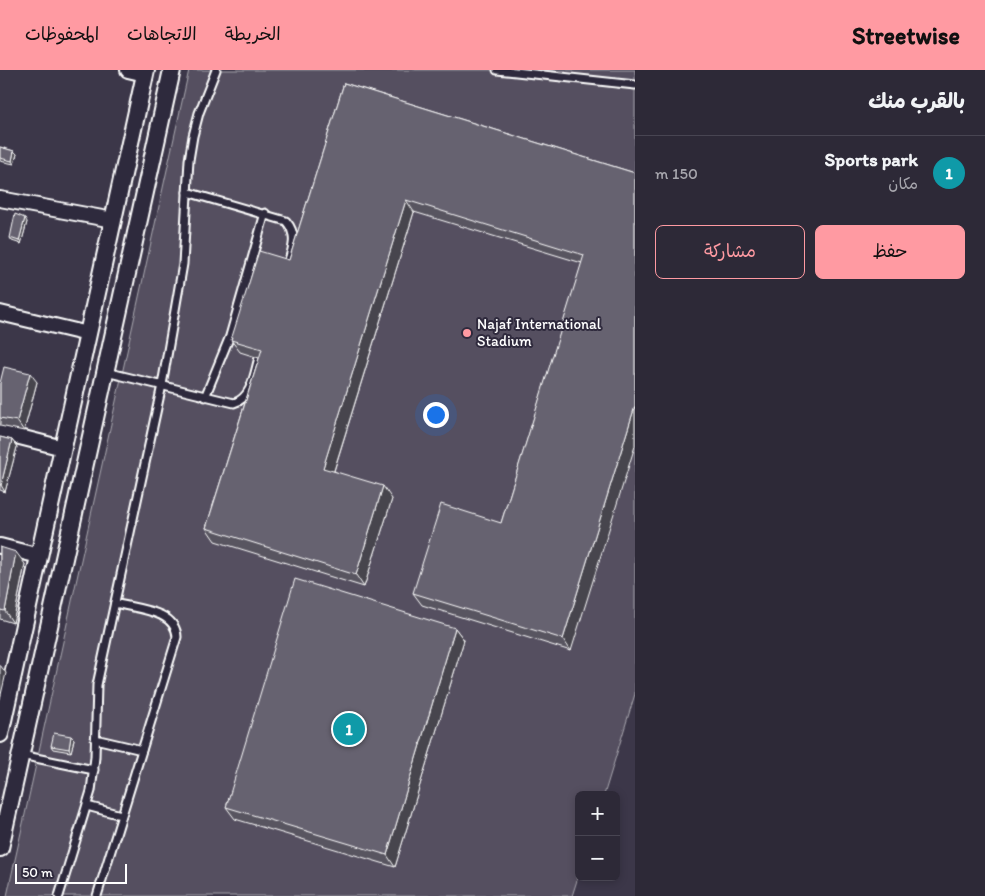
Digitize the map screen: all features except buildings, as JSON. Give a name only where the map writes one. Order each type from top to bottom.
[{"type":"street","points":[[0,734],[146,72],[128,70]]},
{"type":"street","points":[[0,848],[172,70]]},
{"type":"street","points":[[0,199],[113,220]]},
{"type":"street","points":[[0,313],[88,334]]},
{"type":"street","points":[[0,432],[62,448]]},
{"type":"street","points":[[0,546],[39,556]]},
{"type":"lane","points":[[59,896],[87,806],[94,770],[97,685],[162,386],[182,270],[193,136],[199,113],[216,70]]},
{"type":"lane","points":[[497,70],[635,85]]},
{"type":"lane","points":[[187,192],[286,220],[293,232],[294,244],[286,269]]},
{"type":"lane","points":[[205,397],[230,336],[265,213]]},
{"type":"lane","points":[[106,371],[228,403],[240,401],[248,393],[259,358]]},
{"type":"lane","points":[[97,896],[177,637],[177,631],[171,620],[165,616],[115,603]]},
{"type":"lane","points":[[95,739],[142,750]]},
{"type":"lane","points":[[20,755],[94,770]]},
{"type":"lane","points":[[87,806],[122,815]]},
{"type":"shaded area","points":[[189,70],[635,70],[635,694],[605,791],[575,791],[575,881],[577,881],[572,896],[7,896]]},
{"type":"place","name":"Najaf International Stadium","points":[[467,333]]},
{"type":"place","name":"Sports park","points":[[349,729]]}]
